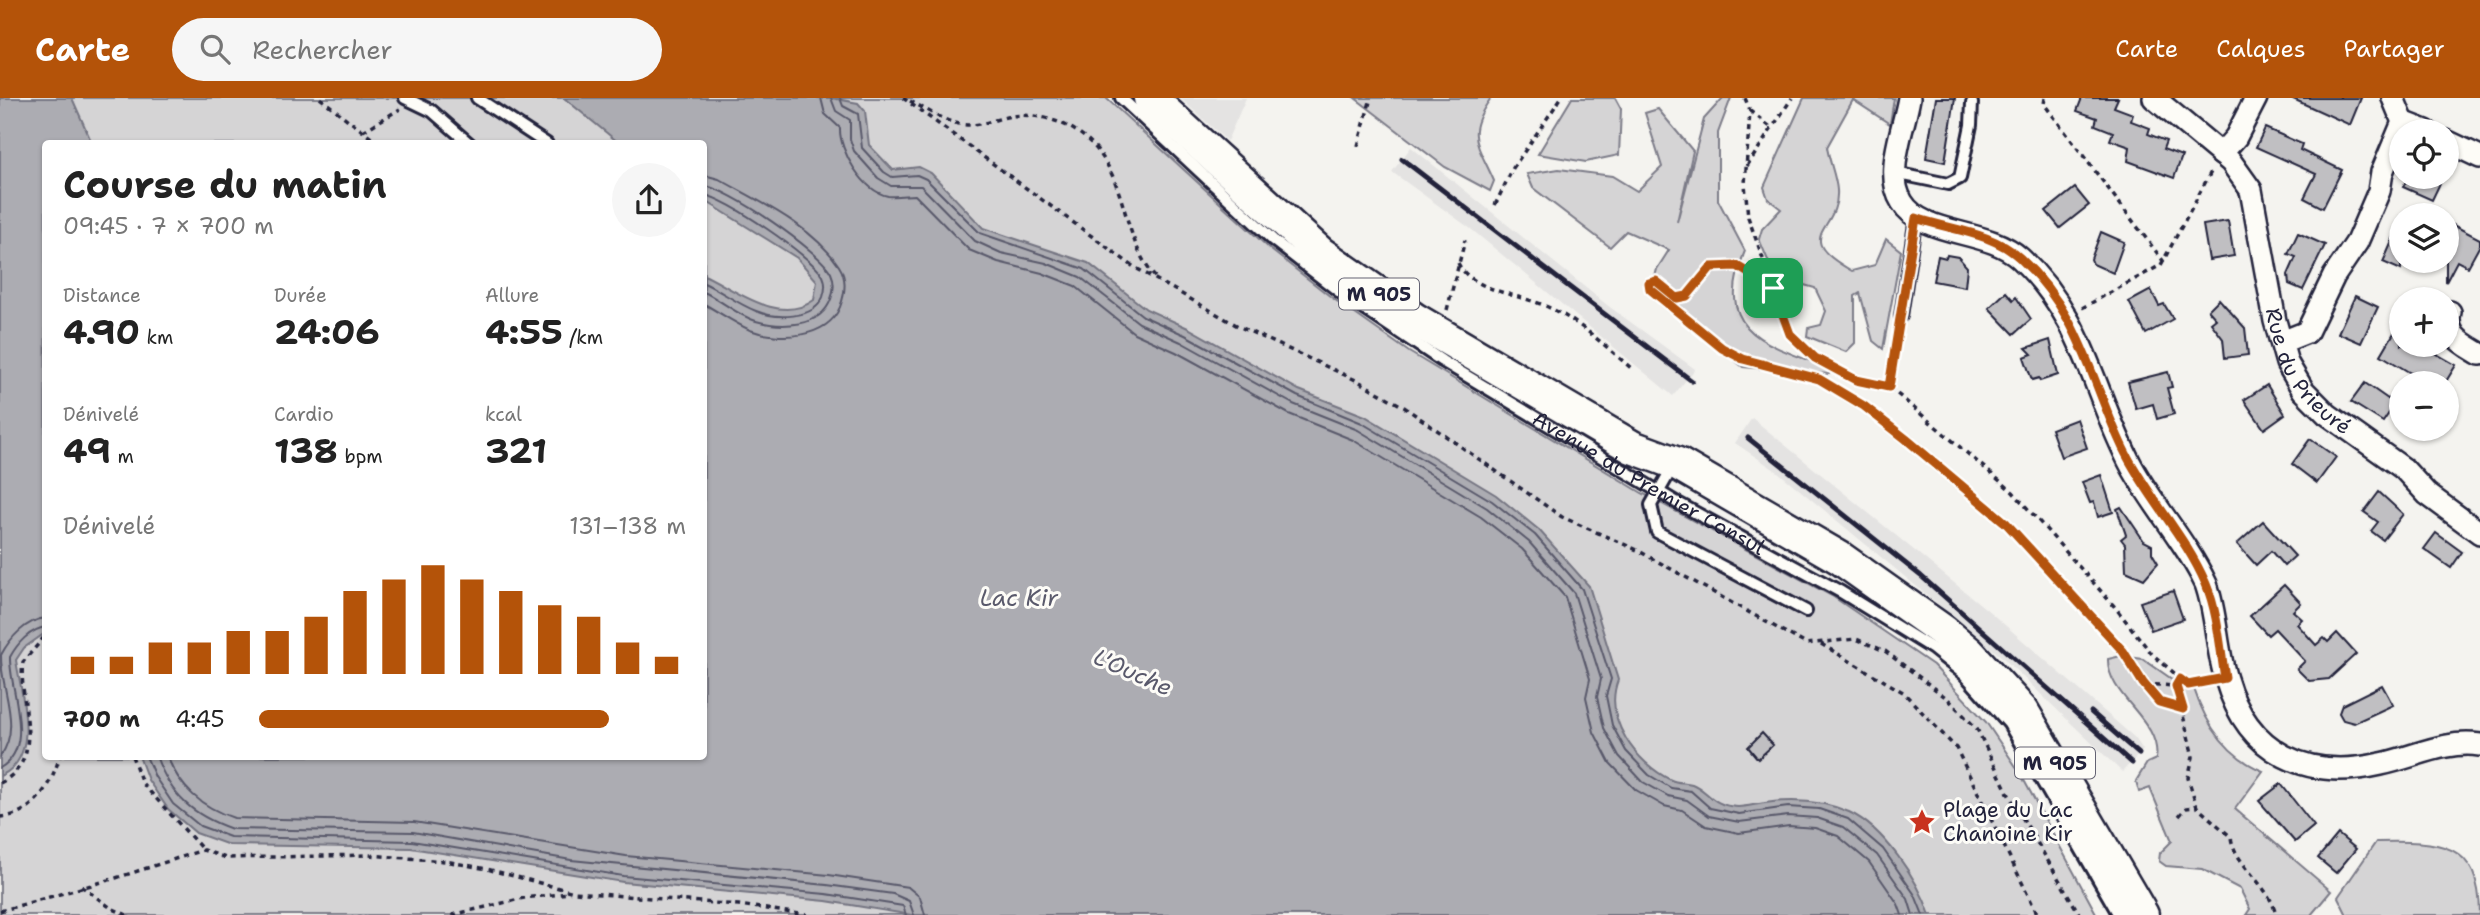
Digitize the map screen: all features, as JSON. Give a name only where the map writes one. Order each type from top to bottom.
[{"type":"main road","name":"Avenue du Premier Consul","points":[[1150,98],[1320,253],[1443,336],[1637,449],[1671,479],[1840,558],[1943,631],[1969,653],[2023,712],[2142,915]]},
{"type":"street","points":[[1909,98],[1895,173],[1897,192],[1916,218],[2003,245],[2032,271],[2068,316],[2088,355],[2104,405],[2128,457],[2206,584],[2212,600],[2225,678],[2240,712],[2254,731],[2291,762],[2312,768],[2358,769],[2443,745],[2480,745]]},
{"type":"street","name":"Rue du Prieuré","points":[[2154,98],[2241,172],[2251,190],[2275,321],[2294,378],[2314,402],[2403,469],[2427,494],[2480,533]]},
{"type":"street","points":[[2221,154],[2235,138],[2256,98]]},
{"type":"street","points":[[2393,98],[2402,119]]},
{"type":"street","points":[[2459,147],[2480,157]]},
{"type":"street","points":[[2282,342],[2307,331],[2313,321],[2334,276],[2357,242],[2374,204],[2389,155]]},
{"type":"street","points":[[2459,340],[2480,354]]},
{"type":"lane","points":[[432,111],[434,98]]},
{"type":"lane","points":[[477,98],[541,140]]},
{"type":"lane","name":"Avenue du Premier Consul","points":[[1121,98],[1273,240],[1345,296],[1442,360],[1671,479],[1841,592],[1933,649],[1964,674],[2009,724],[2119,915]]},
{"type":"lane","points":[[406,99],[432,111],[465,140]]},
{"type":"lane","points":[[1895,173],[1948,184],[1960,178],[1971,125],[1972,103]]},
{"type":"lane","points":[[1901,316],[1916,218]]},
{"type":"lane","points":[[1671,479],[1651,505],[1657,532],[1806,611]]},
{"type":"path","points":[[320,98],[374,140]]},
{"type":"path","points":[[904,98],[1081,229],[1159,281],[1238,327],[1358,381],[1404,407],[1562,517],[1637,550],[1806,644],[1844,639],[1866,641],[1885,651],[1968,717],[1982,737],[2024,822],[2080,915]]},
{"type":"path","points":[[904,98],[955,123],[972,125],[1014,116],[1040,117],[1067,125],[1085,136],[1100,153],[1111,175],[1142,262],[1159,281]]},
{"type":"path","points":[[1358,146],[1371,98]]},
{"type":"path","points":[[1495,205],[1513,168],[1561,98]]},
{"type":"path","points":[[1745,98],[1750,111],[1745,184],[1748,217],[1790,334],[1815,358],[1856,380],[1889,387],[2013,492],[2115,606],[2152,653],[2180,679],[2188,685],[2225,678]]},
{"type":"path","points":[[1747,167],[1792,98]]},
{"type":"path","points":[[2045,98],[2044,104],[2164,262]]},
{"type":"path","points":[[363,131],[396,114],[406,99]]},
{"type":"path","points":[[1750,111],[1773,129]]},
{"type":"path","points":[[2068,316],[2164,262],[2221,154]]},
{"type":"path","points":[[1443,336],[1465,240]]},
{"type":"path","points":[[1458,263],[1462,272],[1494,289],[1541,304],[1589,332],[1631,368]]},
{"type":"path","points":[[1773,288],[1737,266],[1724,265],[1711,267],[1687,296],[1677,298],[1668,292],[1666,286],[1656,281],[1649,283],[1657,296],[1722,348],[1743,359],[1819,379],[1864,406],[1906,439],[2006,523],[2123,651],[2143,683],[2159,702],[2183,709]]},
{"type":"path","points":[[1889,387],[1901,316]]},
{"type":"path","points":[[0,783],[17,767],[25,751],[30,729],[23,662],[42,640]]},
{"type":"path","points":[[1821,644],[1903,692],[1956,748],[2038,915]]},
{"type":"path","points":[[2180,679],[2176,686],[2193,757],[2188,778],[2197,807],[2231,837],[2232,850],[2252,871],[2260,888],[2274,904],[2276,915]]},
{"type":"path","points":[[2143,683],[2176,686]]},
{"type":"path","points":[[0,817],[12,817],[36,801],[51,779],[58,760]]},
{"type":"path","points":[[133,760],[142,783],[203,850],[226,859],[369,855],[445,862],[487,869],[574,892],[738,905],[807,915]]},
{"type":"path","points":[[2179,816],[2186,808],[2197,807]]},
{"type":"path","points":[[0,911],[203,850]]},
{"type":"path","points":[[81,886],[127,915]]},
{"type":"path","points":[[452,915],[524,898],[574,892]]},
{"type":"path","points":[[0,911],[8,915]]},
{"type":"shaded area","name":"Lac Kir","points":[[0,98],[1106,98],[1271,250],[1331,297],[1409,352],[1642,493],[1832,596],[1933,665],[1986,722],[2019,771],[2097,915],[0,915]]},
{"type":"shaded area","points":[[1180,98],[1246,98],[1227,141]]},
{"type":"shaded area","points":[[1355,98],[1491,98],[1478,121],[1476,131],[1476,140],[1494,181],[1490,191],[1445,167]]},
{"type":"shaded area","points":[[1572,98],[1615,98],[1621,109],[1619,155],[1586,162],[1538,154]]},
{"type":"shaded area","points":[[1723,98],[1731,98],[1718,133],[1718,200],[1745,251],[1736,279],[1735,301],[1741,318],[1752,332],[1767,343],[1832,369],[1829,374],[1743,367],[1651,293],[1657,269],[1669,250],[1626,231],[1610,247],[1533,188],[1527,174],[1559,169],[1612,176],[1637,191],[1662,167],[1645,113],[1658,109],[1693,151],[1677,222],[1704,119]]},
{"type":"shaded area","points":[[1804,98],[1894,98],[1890,124],[1853,100],[1827,147],[1837,190],[1836,204],[1820,241],[1823,249],[1833,259],[1852,271],[1875,265],[1886,239],[1901,251],[1883,349],[1873,341],[1860,293],[1855,296],[1855,343],[1846,352],[1807,336],[1808,328],[1821,325],[1826,311],[1815,288],[1804,285],[1788,308],[1759,239],[1762,229],[1781,209],[1768,199],[1764,187]]},
{"type":"shaded area","points":[[1411,147],[1607,305],[1695,369],[1673,396],[1471,229],[1392,172]]},
{"type":"shaded area","points":[[1752,418],[1991,613],[2135,738],[2143,750],[2122,772],[2002,657],[1778,472],[1735,443]]},
{"type":"shaded area","points":[[2121,656],[2143,659],[2179,684],[2193,686],[2204,713],[2219,737],[2238,757],[2263,771],[2235,809],[2331,891],[2311,915],[2246,915],[2250,909],[2240,889],[2202,869],[2166,866],[2159,861],[2160,853],[2172,841],[2150,788],[2139,792],[2136,781],[2147,763],[2156,759],[2156,745],[2151,732],[2124,697],[2110,673],[2108,659]]},
{"type":"shaded area","points":[[2376,842],[2419,842],[2452,850],[2464,859],[2473,872],[2480,915],[2347,915],[2338,897]]},
{"type":"water","points":[[0,98],[72,98],[91,140],[42,140],[42,635],[24,648],[16,660],[26,724],[25,740],[21,755],[13,767],[0,776]]},
{"type":"water","name":"Lac Kir","points":[[564,98],[831,98],[858,103],[865,111],[869,145],[893,170],[919,167],[931,173],[983,228],[1088,263],[1146,309],[1188,328],[1299,390],[1365,416],[1496,495],[1539,530],[1589,586],[1618,680],[1615,710],[1619,724],[1635,751],[1646,763],[1671,780],[1692,784],[1716,801],[1729,806],[1797,801],[1828,805],[1849,812],[1887,842],[1917,886],[1930,915],[912,915],[826,901],[623,882],[411,848],[229,845],[196,833],[168,809],[148,780],[140,760],[707,760],[707,277],[743,296],[772,307],[786,309],[800,307],[814,300],[817,281],[797,258],[707,202],[707,140],[615,140]]},
{"type":"building","points":[[1936,98],[1955,98],[1945,162],[1926,158]]},
{"type":"building","points":[[2082,98],[2118,98],[2114,107],[2133,114],[2131,121],[2150,128],[2148,134],[2166,141],[2163,149],[2182,156],[2174,178],[2128,161],[2130,147],[2110,140],[2113,132],[2095,125],[2097,118],[2077,111]]},
{"type":"building","points":[[2291,98],[2361,98],[2350,125]]},
{"type":"building","points":[[2265,128],[2302,144],[2300,150],[2342,170],[2323,208],[2304,198],[2316,174],[2256,147]]},
{"type":"building","points":[[2075,188],[2089,205],[2060,228],[2046,211]]},
{"type":"building","points":[[2407,189],[2437,189],[2432,200]]},
{"type":"building","points":[[2228,221],[2234,256],[2209,260],[2203,225]]},
{"type":"building","points":[[2459,228],[2480,239],[2480,245],[2468,267],[2459,262]]},
{"type":"building","points":[[2101,232],[2124,242],[2113,273],[2093,264],[2091,259]]},
{"type":"building","points":[[2298,233],[2325,245],[2303,290],[2289,284],[2288,275],[2296,257],[2288,254]]},
{"type":"building","points":[[2389,248],[2389,265],[2383,262]]},
{"type":"building","points":[[1947,255],[1958,257],[1967,267],[1965,287],[1933,281],[1938,256],[1946,258]]},
{"type":"building","points":[[2151,290],[2159,306],[2164,304],[2173,319],[2146,334],[2129,302]]},
{"type":"building","points":[[2006,292],[2013,300],[2016,297],[2031,319],[2014,334],[1989,308]]},
{"type":"building","points":[[2355,296],[2378,307],[2361,343],[2338,333]]},
{"type":"building","points":[[2219,299],[2245,328],[2248,355],[2225,358],[2223,339],[2211,323],[2216,319],[2208,310]]},
{"type":"building","points":[[2050,340],[2058,375],[2040,381],[2039,378],[2032,380],[2024,357],[2032,354],[2026,348]]},
{"type":"building","points":[[2389,341],[2389,357],[2442,357],[2456,365],[2452,371],[2407,371],[2381,355]]},
{"type":"building","points":[[2168,372],[2172,387],[2167,388],[2174,414],[2157,419],[2153,404],[2136,409],[2128,382]]},
{"type":"building","points":[[2365,383],[2389,400],[2389,413],[2383,422],[2351,402]]},
{"type":"building","points":[[2267,385],[2285,414],[2264,429],[2244,400]]},
{"type":"building","points":[[2077,419],[2087,448],[2061,457],[2051,429]]},
{"type":"building","points":[[2310,439],[2336,457],[2317,483],[2292,464]]},
{"type":"building","points":[[2101,475],[2113,512],[2098,517],[2094,502],[2090,503],[2082,482]]},
{"type":"building","points":[[2379,492],[2403,514],[2383,540],[2371,531],[2378,522],[2364,512]]},
{"type":"building","points":[[2121,507],[2144,541],[2152,545],[2152,553],[2158,563],[2144,579],[2126,571],[2125,544],[2121,539],[2126,535],[2117,509]]},
{"type":"building","points":[[2263,521],[2295,556],[2284,566],[2271,551],[2256,565],[2237,544]]},
{"type":"building","points":[[2436,533],[2462,552],[2451,568],[2424,549]]},
{"type":"building","points":[[2284,585],[2301,603],[2293,611],[2302,619],[2297,624],[2316,645],[2324,638],[2328,642],[2337,633],[2356,654],[2329,679],[2309,681],[2297,669],[2305,661],[2275,629],[2268,635],[2250,616]]},
{"type":"building","points":[[2173,591],[2183,619],[2151,630],[2140,602]]},
{"type":"building","points":[[2382,685],[2393,705],[2354,723],[2343,720],[2339,713],[2342,705]]},
{"type":"building","points":[[1762,733],[1773,745],[1758,759],[1748,747]]},
{"type":"building","points":[[2281,784],[2314,826],[2295,842],[2259,801]]},
{"type":"building","points":[[2338,834],[2356,849],[2336,873],[2318,858]]},
{"type":"railway","points":[[1402,159],[1692,381]]},
{"type":"railway","points":[[1748,438],[1921,576],[2132,763]]},
{"type":"railway","points":[[2091,712],[2139,754]]},
{"type":"place","name":"Plage du Lac Chanoine Kir","points":[[1922,822]]},
{"type":"route","points":[[1916,218],[1940,227],[1990,239],[2019,257],[2044,284],[2079,335],[2122,447],[2145,488],[2199,569],[2212,600],[2225,678],[2188,685],[2180,679],[2176,686],[2183,709],[2159,702],[2143,683],[2123,651],[2006,523],[1968,489],[1864,406],[1819,379],[1743,359],[1722,348],[1657,296],[1650,289],[1649,283],[1656,281],[1666,286],[1668,292],[1677,298],[1687,296],[1711,267],[1724,265],[1737,266],[1773,288],[1790,334],[1815,358],[1856,380],[1889,387],[1916,218]]},
{"type":"water label","name":"L'Ouche","points":[[1133,672]]}]
